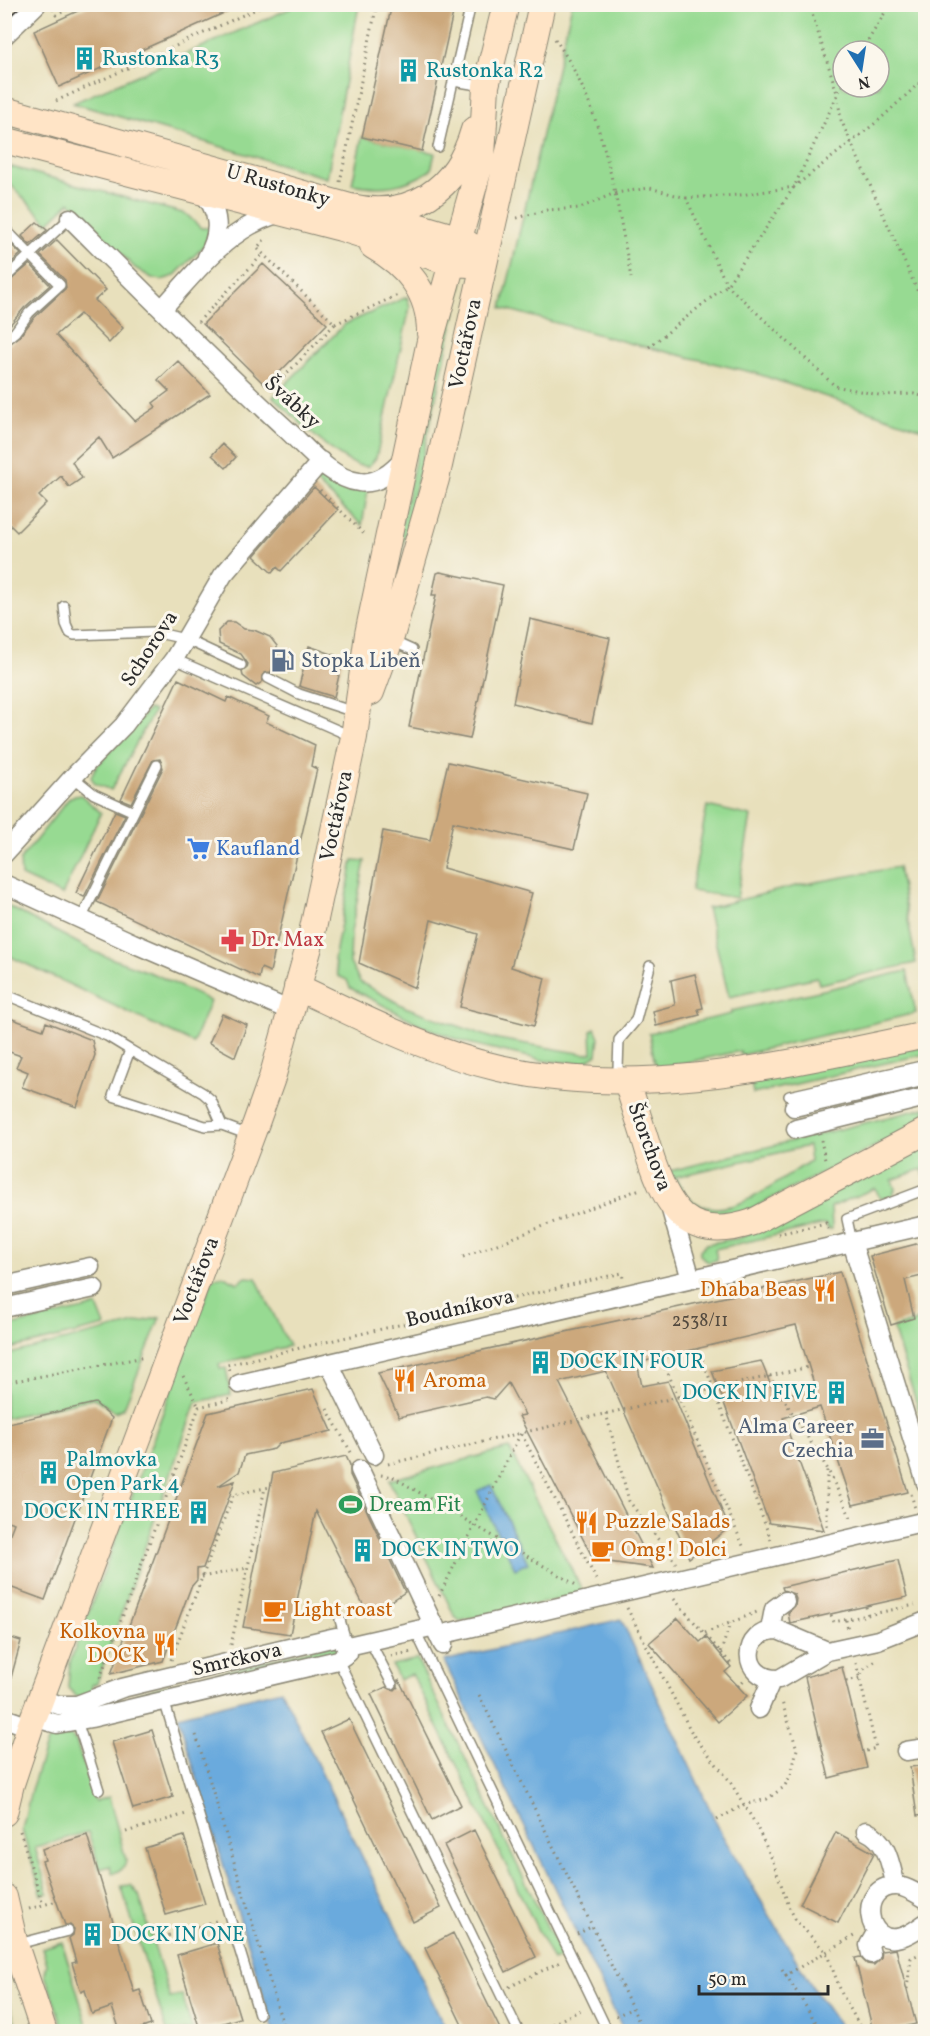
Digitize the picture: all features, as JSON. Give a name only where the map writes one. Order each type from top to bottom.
[{"type":"main road","points":[[486,86],[506,4]]},
{"type":"main road","name":"Voctářova","points":[[356,725],[401,645],[435,479],[542,4]]},
{"type":"main road","name":"U Rustonky","points":[[15,113],[343,207],[376,211],[402,207],[423,199],[450,180],[462,162],[471,141],[486,86]]},
{"type":"main road","name":"Voctářova","points":[[12,1822],[11,1784],[34,1714],[272,1078],[309,947],[356,725],[368,634],[430,341],[482,158],[486,86]]},
{"type":"main road","name":"U Rustonky","points":[[4,140],[284,213],[343,207],[453,263],[484,261]]},
{"type":"main road","points":[[343,207],[460,239],[474,248],[484,261]]},
{"type":"main road","points":[[343,207],[384,252],[415,279],[428,313],[430,341]]},
{"type":"main road","name":"Štorchova","points":[[294,999],[467,1059],[528,1074],[627,1081],[664,1191]]},
{"type":"main road","points":[[627,1081],[683,1079],[735,1072],[926,1035]]},
{"type":"main road","points":[[664,1191],[677,1213],[690,1223],[710,1230],[731,1229],[753,1222],[926,1131]]},
{"type":"main road","points":[[4,1897],[10,1946],[44,2031]]},
{"type":"street","points":[[4,36],[11,24],[37,4]]},
{"type":"street","points":[[4,96],[15,113]]},
{"type":"street","points":[[199,190],[214,208],[217,223],[216,237],[203,264]]},
{"type":"street","points":[[162,309],[203,264],[251,224],[284,213]]},
{"type":"street","name":"Švábky","points":[[70,218],[249,395],[321,460],[348,479],[359,483],[373,482],[384,477],[405,458]]},
{"type":"street","name":"Schorova","points":[[4,854],[73,777],[124,725],[174,659],[223,575],[321,460]]},
{"type":"street","points":[[4,884],[81,919],[294,999]]},
{"type":"street","points":[[792,1102],[926,1076]]},
{"type":"street","points":[[796,1129],[926,1097]]},
{"type":"street","name":"Štorchova","points":[[664,1191],[691,1279]]},
{"type":"street","points":[[691,1279],[850,1233],[926,1225]]},
{"type":"street","points":[[850,1233],[926,1483]]},
{"type":"street","points":[[4,1286],[87,1268]]},
{"type":"street","name":"Boudníkova","points":[[237,1391],[329,1363],[691,1279]]},
{"type":"street","points":[[4,1308],[91,1288]]},
{"type":"street","points":[[329,1363],[366,1453]]},
{"type":"street","points":[[360,1470],[439,1635]]},
{"type":"street","name":"Smrčkova","points":[[34,1714],[59,1705],[78,1705],[122,1688],[336,1637],[348,1646],[415,1630],[439,1635],[926,1521]]},
{"type":"street","points":[[770,1630],[780,1605]]},
{"type":"street","points":[[759,1708],[775,1679],[827,1651],[878,1640],[926,1621]]},
{"type":"street","points":[[775,1679],[757,1673],[753,1666],[749,1651],[756,1637],[770,1630],[778,1630],[827,1651]]},
{"type":"street","name":"Smrčkova","points":[[34,1714],[57,1724],[77,1721],[338,1660],[348,1653],[348,1646]]},
{"type":"street","points":[[122,1688],[127,1709]]},
{"type":"street","points":[[4,1718],[34,1714]]},
{"type":"street","points":[[906,1751],[926,1748]]},
{"type":"street","points":[[866,1830],[878,1836],[885,1847],[896,1886]]},
{"type":"street","points":[[871,1954],[869,1945],[875,1929],[869,1912],[874,1896],[888,1887],[896,1886],[926,1899]]},
{"type":"street","points":[[875,1929],[892,1938],[900,1938],[926,1923]]},
{"type":"lane","points":[[438,147],[471,4]]},
{"type":"lane","points":[[453,81],[486,86]]},
{"type":"lane","points":[[4,279],[70,218]]},
{"type":"lane","points":[[4,228],[60,285],[29,313],[15,332],[4,341]]},
{"type":"lane","points":[[64,606],[66,624],[70,633],[74,635],[154,632],[185,639],[241,664]]},
{"type":"lane","points":[[174,659],[356,725]]},
{"type":"lane","points":[[268,678],[356,725]]},
{"type":"lane","points":[[81,919],[157,765]]},
{"type":"lane","points":[[73,777],[94,794],[134,812]]},
{"type":"lane","points":[[627,1081],[618,1068],[619,1040],[636,1020],[650,966]]},
{"type":"lane","points":[[4,994],[107,1036],[203,1093],[211,1100],[222,1125]]},
{"type":"lane","points":[[130,1050],[113,1096],[205,1126],[222,1125],[251,1136]]},
{"type":"lane","points":[[792,1102],[926,1065]]},
{"type":"lane","points":[[850,1233],[847,1220],[921,1191]]},
{"type":"lane","points":[[87,1268],[91,1288]]},
{"type":"lane","points":[[340,1620],[348,1646]]},
{"type":"lane","points":[[415,1630],[608,2031]]},
{"type":"lane","points":[[370,1641],[392,1684]]},
{"type":"lane","points":[[342,1668],[519,2031]]},
{"type":"lane","points":[[164,1700],[259,2014]]},
{"type":"lane","points":[[77,1721],[99,1790]]},
{"type":"lane","points":[[10,1946],[68,1931]]},
{"type":"path","points":[[51,4],[56,15],[80,4]]},
{"type":"path","points":[[52,103],[267,4]]},
{"type":"path","points":[[343,207],[377,4]]},
{"type":"path","points":[[809,4],[831,74]]},
{"type":"path","points":[[869,39],[890,4]]},
{"type":"path","points":[[554,38],[573,64],[612,169],[631,278]]},
{"type":"path","points":[[515,219],[548,210],[580,208],[615,193],[650,188],[686,198],[740,195],[794,187],[850,143],[926,77]]},
{"type":"path","points":[[650,347],[727,285],[794,187],[834,99]]},
{"type":"path","points":[[838,99],[841,120],[850,143],[926,310]]},
{"type":"path","points":[[686,198],[727,285],[835,386],[879,394],[914,394],[926,397]]},
{"type":"path","points":[[270,234],[256,248],[335,324]]},
{"type":"path","points":[[200,320],[263,254]]},
{"type":"path","points":[[270,390],[335,324],[405,292]]},
{"type":"path","points":[[306,478],[365,535]]},
{"type":"path","points":[[820,1137],[825,1156]]},
{"type":"path","points":[[463,1257],[664,1191]]},
{"type":"path","points":[[768,1237],[826,1223],[828,1229],[850,1233]]},
{"type":"path","points":[[698,1348],[777,1557]]},
{"type":"path","points":[[4,1383],[147,1357]]},
{"type":"path","points":[[661,1357],[751,1563]]},
{"type":"path","points":[[360,1470],[808,1367]]},
{"type":"path","points":[[98,1684],[199,1407],[180,1369]]},
{"type":"path","points":[[769,1376],[827,1468],[861,1537]]},
{"type":"path","points":[[199,1407],[237,1391]]},
{"type":"path","points":[[327,1409],[351,1453],[366,1453]]},
{"type":"path","points":[[606,1413],[629,1501],[688,1578]]},
{"type":"path","points":[[426,1608],[441,1593],[521,1433]]},
{"type":"path","points":[[521,1433],[602,1598]]},
{"type":"path","points":[[827,1468],[827,1546]]},
{"type":"path","points":[[360,1470],[393,1478],[602,1598]]},
{"type":"path","points":[[174,1651],[233,1495],[271,1487]]},
{"type":"path","points":[[228,1663],[265,1488]]},
{"type":"path","points":[[202,1577],[247,1568]]},
{"type":"path","points":[[667,1591],[737,1670]]},
{"type":"path","points":[[831,1615],[834,1622],[926,1602]]},
{"type":"path","points":[[705,1633],[749,1613],[780,1605]]},
{"type":"path","points":[[866,1607],[868,1616]]},
{"type":"path","points":[[628,1610],[683,1720],[729,1780],[743,1805],[772,1859],[790,1909],[798,1922],[826,1952],[842,1994],[863,2031]]},
{"type":"path","points":[[846,1620],[876,1748],[863,1752]]},
{"type":"path","points":[[721,1652],[730,1623]]},
{"type":"path","points":[[738,1686],[745,1678]]},
{"type":"path","points":[[717,1820],[743,1805],[754,1804],[776,1794],[784,1787],[796,1763],[797,1749],[775,1679]]},
{"type":"path","points":[[479,1695],[644,2031]]},
{"type":"path","points":[[196,1735],[285,2031]]},
{"type":"path","points":[[126,1832],[190,1813]]},
{"type":"path","points":[[12,1822],[43,1905]]},
{"type":"path","points":[[33,1908],[57,1901]]},
{"type":"path","points":[[157,1939],[223,1919]]},
{"type":"path","points":[[577,1934],[593,1926]]},
{"type":"path","points":[[786,1975],[826,1952],[875,1929]]},
{"type":"path","points":[[907,1989],[911,1958],[926,1951]]},
{"type":"path","points":[[508,1987],[573,1956]]},
{"type":"path","points":[[782,1970],[822,2031]]},
{"type":"path","points":[[536,2031],[595,2003]]},
{"type":"path","points":[[616,2016],[633,2008]]},
{"type":"green space","points":[[572,4],[925,5],[925,430],[755,373],[629,343],[502,308]]},
{"type":"green space","points":[[298,5],[331,5],[331,8],[339,5],[359,5],[327,178],[73,103]]},
{"type":"green space","points":[[362,137],[435,153],[431,170],[412,180],[393,186],[373,187],[352,184]]},
{"type":"green space","points":[[4,165],[186,214],[201,228],[210,228],[205,245],[174,276],[162,280],[152,278],[135,268],[70,202],[48,223],[5,179]]},
{"type":"green space","points":[[454,280],[462,282],[387,615],[382,615]]},
{"type":"green space","points":[[407,297],[410,307],[376,458],[369,466],[359,465],[347,460],[319,440],[273,397],[345,324]]},
{"type":"green space","points":[[322,478],[368,490],[362,525],[315,481]]},
{"type":"green space","points":[[149,709],[154,711],[111,790],[95,784],[91,777],[95,768]]},
{"type":"green space","points":[[81,795],[101,813],[62,895],[21,876],[20,860],[70,797]]},
{"type":"green space","points":[[707,806],[751,816],[737,898],[691,891]]},
{"type":"green space","points":[[353,860],[365,861],[351,932],[350,963],[360,982],[405,1007],[492,1038],[584,1054],[592,1053],[591,1031],[595,1028],[599,1037],[597,1054],[584,1063],[546,1061],[468,1043],[427,1028],[350,988],[347,980],[338,976],[334,960]]},
{"type":"green space","points":[[898,867],[916,963],[819,984],[817,977],[729,997],[707,908],[800,885]]},
{"type":"green space","points":[[4,904],[97,953],[159,976],[210,1001],[193,1043],[5,954]]},
{"type":"green space","points":[[907,971],[916,1013],[741,1055],[740,1051],[656,1069],[649,1033],[731,1014],[731,1011]]},
{"type":"green space","points":[[925,1046],[925,1054],[753,1094],[750,1078]]},
{"type":"green space","points":[[925,1108],[925,1121],[743,1213],[727,1217],[703,1216],[694,1212],[680,1196],[666,1172]],"holes":[[[808,1146],[810,1161],[750,1199],[717,1208],[701,1205],[687,1196],[675,1177]]]},
{"type":"green space","points":[[925,1147],[925,1177],[922,1169],[892,1180],[895,1189],[892,1197],[880,1198],[875,1188],[831,1207],[832,1229],[828,1229],[825,1224],[715,1249],[717,1260],[708,1262],[700,1255],[700,1250],[706,1244],[740,1238]]},
{"type":"green space","points":[[224,1276],[238,1283],[246,1277],[256,1278],[289,1346],[219,1364],[220,1369],[226,1368],[231,1395],[196,1402],[97,1683],[92,1685],[93,1693],[77,1697],[68,1688],[70,1662],[213,1278]]},
{"type":"green space","points":[[926,1303],[925,1430],[893,1328],[919,1320],[917,1305]]},
{"type":"green space","points":[[97,1306],[105,1326],[5,1350],[5,1327]]},
{"type":"green space","points":[[160,1317],[124,1408],[115,1412],[94,1398],[5,1418],[5,1355]]},
{"type":"green space","points":[[509,1448],[584,1594],[460,1621],[455,1617],[389,1480]]},
{"type":"green space","points":[[332,1644],[341,1646],[336,1654],[144,1698],[137,1693]]},
{"type":"green space","points":[[417,1659],[562,1957],[553,1961],[412,1674],[399,1680],[392,1665]]},
{"type":"green space","points":[[68,1733],[76,1741],[95,1801],[109,1797],[126,1860],[124,1868],[118,1871],[112,1873],[110,1866],[100,1869],[88,1832],[35,1847],[48,1893],[42,1895],[22,1830],[31,1790],[47,1742],[53,1737]]},
{"type":"green space","points":[[131,1885],[139,1895],[170,1998],[182,1995],[193,2031],[167,2031],[121,1886]]},
{"type":"green space","points":[[62,1942],[89,2031],[64,2031],[45,1974],[47,1964],[42,1948]]},
{"type":"green space","points":[[5,1990],[18,2031],[5,2031]]},
{"type":"water","points":[[491,1485],[528,1563],[515,1569],[477,1491]]},
{"type":"water","points":[[621,1619],[722,1835],[811,1985],[843,2031],[624,2031],[444,1661]]},
{"type":"water","points":[[281,1690],[447,2031],[274,2031],[178,1716]]},
{"type":"building","name":"Rustonka R3","points":[[93,4],[244,4],[59,87],[34,31]]},
{"type":"building","name":"Rustonka R2","points":[[392,4],[455,4],[422,151],[362,137]]},
{"type":"building","points":[[37,222],[47,230],[30,245],[22,236]]},
{"type":"building","points":[[4,238],[21,254],[4,269]]},
{"type":"building","points":[[57,240],[106,290],[95,300],[123,328],[109,343],[80,314],[56,335],[135,421],[156,407],[153,403],[169,391],[158,380],[178,361],[210,394],[112,458],[99,437],[72,462],[82,478],[69,487],[61,476],[39,496],[46,503],[17,532],[4,519],[4,348],[19,337],[34,318],[66,288],[65,280],[40,255]]},
{"type":"building","points":[[30,264],[50,285],[24,308],[4,332],[4,286]]},
{"type":"building","points":[[263,264],[327,324],[266,386],[203,324]]},
{"type":"building","points":[[222,444],[236,457],[226,468],[212,455]]},
{"type":"building","points":[[314,487],[338,510],[281,571],[277,567],[272,573],[254,556]]},
{"type":"building","points":[[437,573],[503,585],[470,739],[409,727],[436,595],[432,595]]},
{"type":"building","points":[[530,619],[610,638],[592,723],[513,703]]},
{"type":"building","points":[[227,622],[234,622],[244,629],[254,630],[270,637],[277,646],[277,656],[271,672],[264,673],[262,682],[256,686],[243,676],[242,672],[248,664],[241,654],[219,644],[218,631]]},
{"type":"building","points":[[309,646],[343,658],[334,697],[299,686]]},
{"type":"building","name":"Kaufland","points":[[178,679],[226,702],[228,697],[269,716],[266,722],[315,745],[311,766],[317,769],[270,972],[261,968],[259,978],[97,902],[163,768],[160,759],[153,760],[131,803],[121,799]]},
{"type":"building","points":[[448,762],[587,793],[574,849],[453,822],[443,868],[532,893],[511,967],[545,978],[534,1026],[460,1007],[478,934],[431,920],[415,988],[359,963],[383,831],[430,840]]},
{"type":"building","points":[[115,811],[125,815],[84,897],[76,893]]},
{"type":"building","points":[[695,974],[703,1008],[698,1009],[700,1015],[656,1026],[653,1011],[675,1005],[671,980]]},
{"type":"building","points":[[222,1014],[247,1025],[235,1057],[209,1043]]},
{"type":"building","points":[[4,1016],[43,1030],[46,1022],[92,1040],[95,1055],[77,1107],[22,1087],[28,1072],[16,1067],[21,1056],[4,1050]]},
{"type":"building","points":[[920,1243],[926,1275],[905,1280],[914,1318],[891,1325],[870,1256]]},
{"type":"building","points":[[840,1272],[908,1492],[853,1505],[820,1407],[783,1418],[824,1530],[769,1523],[712,1371],[761,1361],[776,1398],[815,1387],[796,1325],[637,1363],[642,1386],[668,1381],[729,1528],[689,1558],[606,1371],[559,1382],[653,1568],[594,1560],[519,1416],[525,1415],[508,1383],[494,1399],[486,1397],[399,1417],[378,1373]]},
{"type":"building","name":"DOCK IN THREE","points":[[313,1389],[332,1431],[280,1443],[274,1449],[245,1455],[239,1472],[218,1486],[235,1481],[203,1568],[197,1569],[197,1580],[191,1587],[163,1661],[111,1674],[208,1413]]},
{"type":"building","name":"Palmovka Open Park 4","points":[[95,1403],[112,1418],[45,1600],[4,1585],[4,1549],[14,1523],[4,1520],[4,1424]]},
{"type":"building","name":"DOCK IN TWO","points":[[346,1456],[350,1465],[350,1475],[405,1592],[369,1616],[316,1511],[290,1634],[243,1627],[273,1473]]},
{"type":"building","points":[[898,1560],[907,1597],[790,1623],[788,1613],[795,1606],[796,1599],[794,1594],[783,1590],[782,1587]]},
{"type":"building","points":[[678,1618],[700,1642],[706,1637],[731,1667],[725,1672],[747,1696],[718,1722],[649,1643]]},
{"type":"building","points":[[4,1636],[21,1641],[9,1685],[4,1685]]},
{"type":"building","points":[[842,1667],[867,1768],[829,1778],[805,1677]]},
{"type":"building","points":[[398,1680],[461,1805],[432,1820],[371,1694],[386,1687],[395,1690],[398,1687]]},
{"type":"building","points":[[349,1719],[441,1908],[413,1922],[321,1732]]},
{"type":"building","points":[[152,1730],[173,1797],[133,1809],[112,1742]]},
{"type":"building","points":[[926,1765],[926,1815],[917,1816],[910,1767]]},
{"type":"building","points":[[474,1830],[536,1957],[506,1972],[444,1845]]},
{"type":"building","points":[[836,1832],[874,1853],[838,1923],[800,1904]]},
{"type":"building","name":"DOCK IN ONE","points":[[87,1835],[134,1992],[140,1990],[151,2025],[132,2031],[120,2031],[112,2007],[92,2014],[85,1990],[81,1992],[72,1963],[76,1962],[69,1938],[73,1935],[74,1929],[70,1925],[65,1925],[42,1861],[45,1860],[42,1849]]},
{"type":"building","points":[[184,1836],[205,1904],[166,1915],[145,1848]]},
{"type":"building","points":[[453,1933],[501,2031],[465,2031],[425,1948]]},
{"type":"building","points":[[217,1943],[240,2018],[200,2030],[177,1955]]},
{"type":"building","points":[[896,1949],[916,2024],[886,2031],[873,2031],[855,1958],[860,1957],[867,1964],[874,1965],[881,1958],[882,1951]]},
{"type":"tram line","points":[[4,21],[23,4]]},
{"type":"place","name":"Rustonka R3","points":[[84,59]]},
{"type":"place","name":"Rustonka R2","points":[[408,71]]},
{"type":"place","name":"Stopka Libeň","points":[[283,661]]},
{"type":"place","name":"Kaufland","points":[[198,849]]},
{"type":"place","name":"Dr. Max","points":[[233,940]]},
{"type":"place","name":"Dhaba Beas","points":[[825,1290]]},
{"type":"place","name":"DOCK IN FOUR","points":[[541,1362]]},
{"type":"place","name":"Aroma","points":[[405,1381]]},
{"type":"place","name":"DOCK IN FIVE","points":[[836,1393]]},
{"type":"place","name":"Alma Career Czechia","points":[[872,1439]]},
{"type":"place","name":"Palmovka Open Park 4","points":[[48,1472]]},
{"type":"place","name":"Dream Fit","points":[[351,1505]]},
{"type":"place","name":"DOCK IN THREE","points":[[198,1512]]},
{"type":"place","name":"Puzzle Salads","points":[[587,1522]]},
{"type":"place","name":"DOCK IN TWO","points":[[363,1550]]},
{"type":"place","name":"Omg! Dolci","points":[[603,1550]]},
{"type":"place","name":"Light roast","points":[[275,1610]]},
{"type":"place","name":"Kolkovna DOCK","points":[[164,1644]]},
{"type":"place","name":"DOCK IN ONE","points":[[93,1935]]}]
